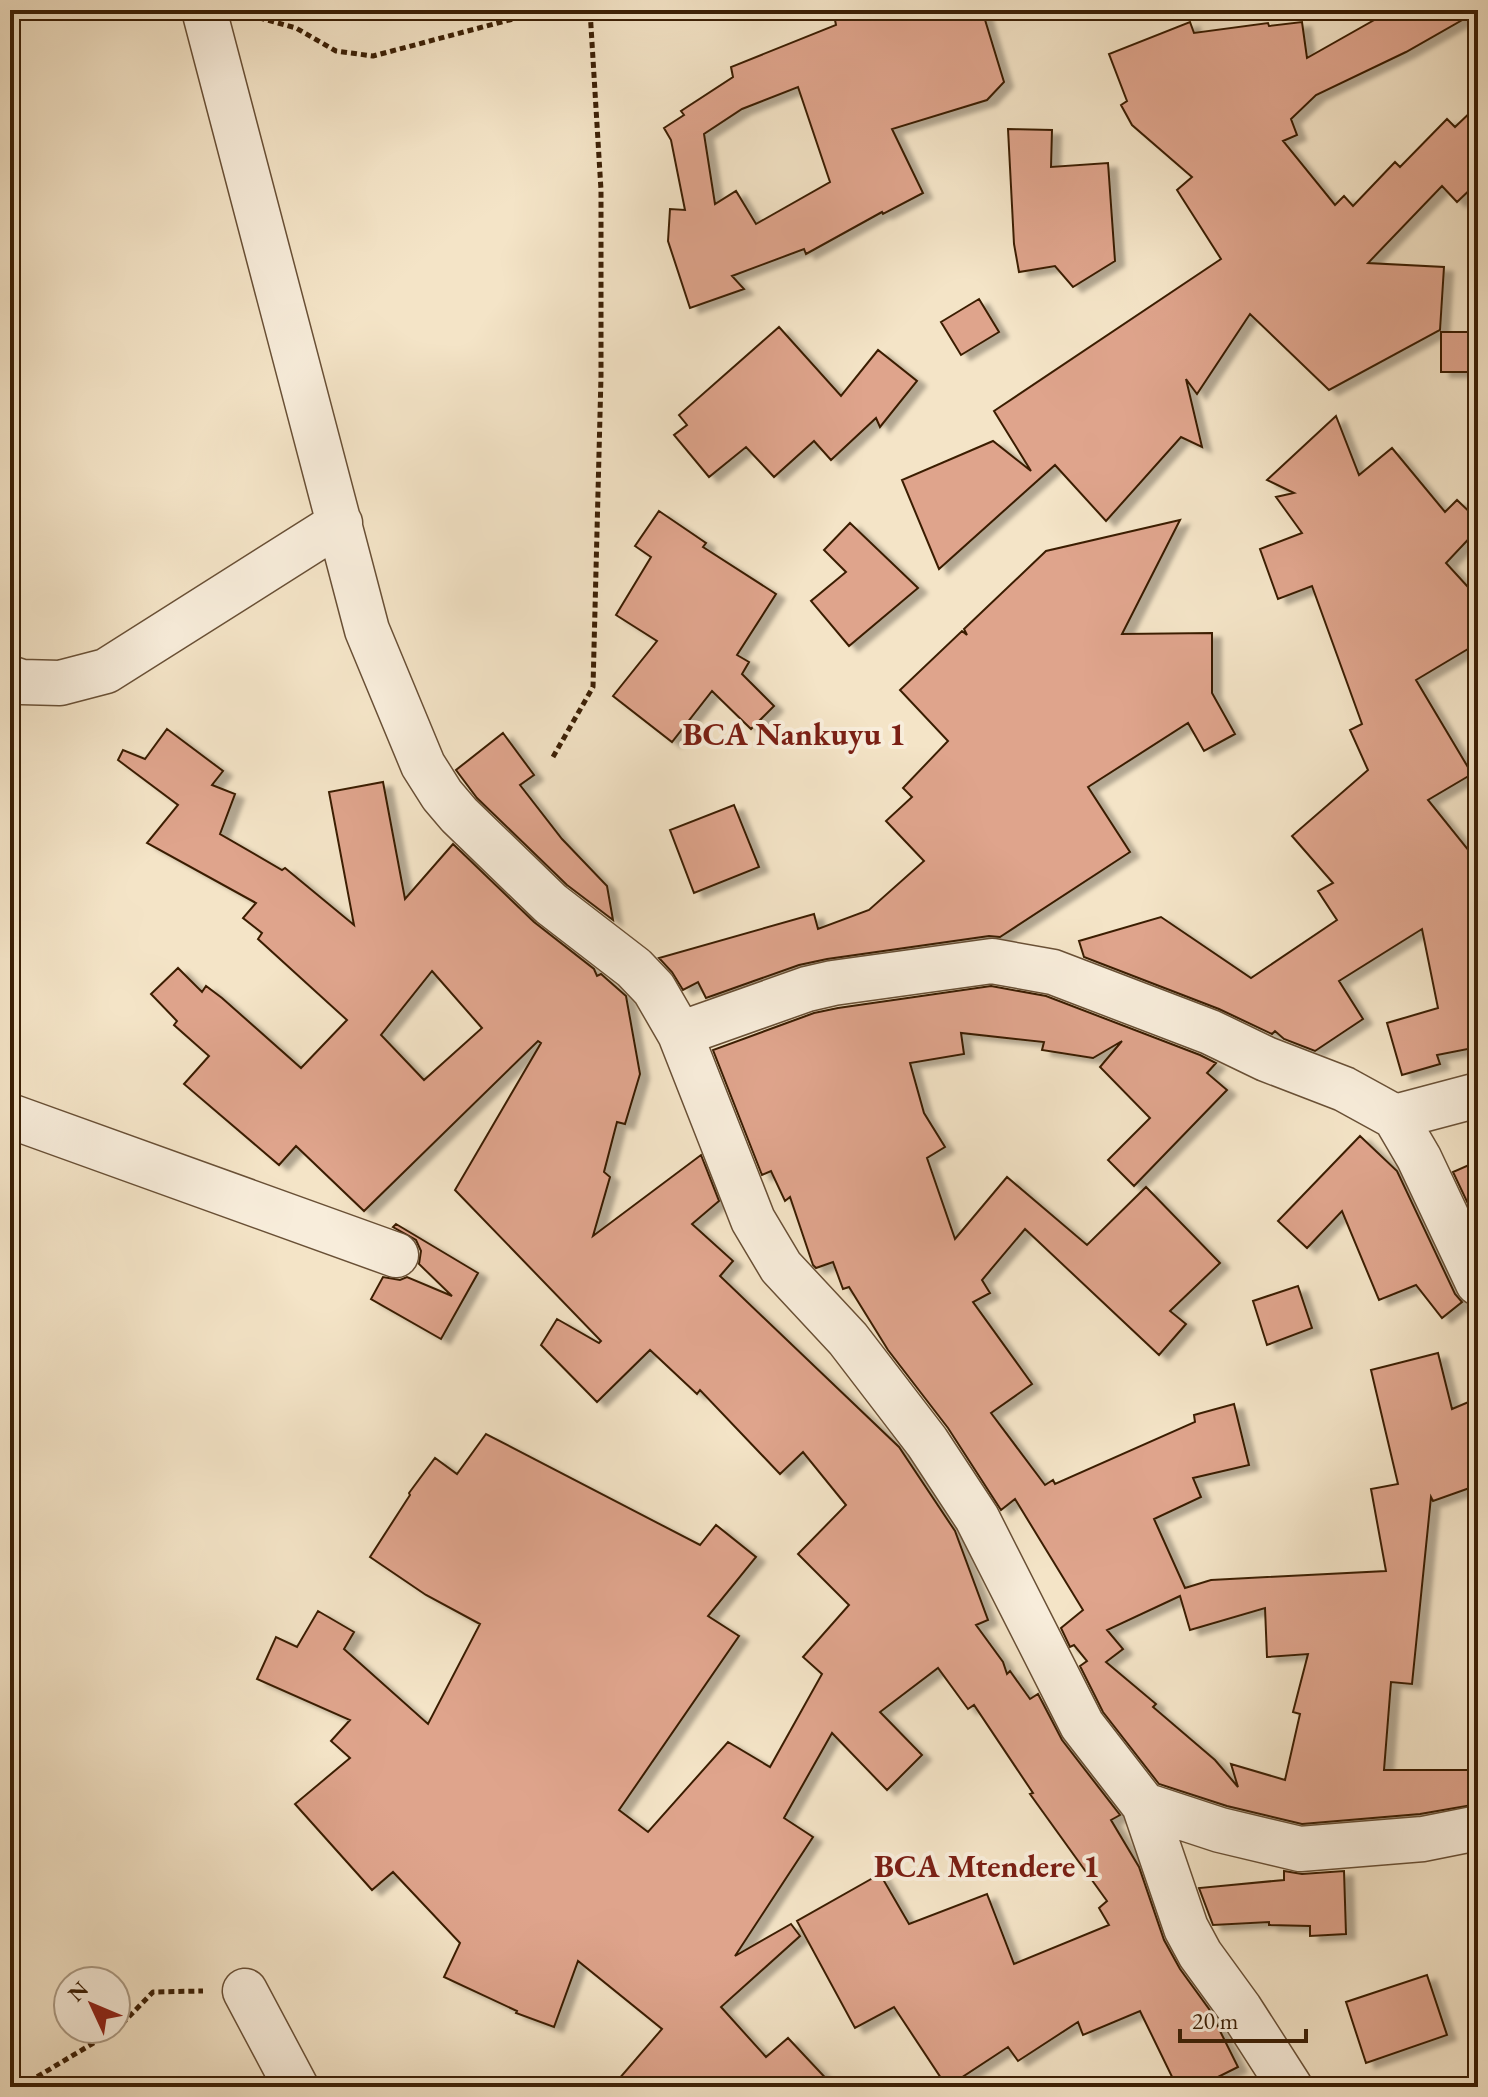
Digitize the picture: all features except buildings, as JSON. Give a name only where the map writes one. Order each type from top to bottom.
[{"type":"street","points":[[224,12],[367,630],[423,765],[459,815],[551,904],[645,979],[680,1034],[753,1220],[766,1244],[781,1267],[848,1339],[927,1442],[993,1547],[1005,1577],[1082,1725],[1144,1805],[1186,1928],[1200,1954],[1290,2087]]},
{"type":"street","points":[[10,678],[22,682],[60,683],[106,671],[340,523]]},
{"type":"street","points":[[680,1034],[807,989],[833,983],[992,961],[1053,972],[1210,1032],[1279,1065],[1344,1089],[1395,1117],[1419,1158],[1478,1283]]},
{"type":"street","points":[[1395,1117],[1478,1095]]},
{"type":"street","points":[[10,1116],[396,1255]]},
{"type":"street","points":[[1144,1805],[1220,1830],[1300,1849],[1423,1839],[1478,1828]]},
{"type":"street","points":[[245,1991],[296,2087]]},
{"type":"path","points":[[224,12],[296,28],[336,51],[373,56],[547,10]]},
{"type":"path","points":[[553,757],[593,687],[601,376],[601,190],[590,10]]},
{"type":"path","points":[[20,2087],[117,2029],[153,1992],[245,1991]]},
{"type":"district","name":"BCA Nankuyu 1","points":[[794,734]]},
{"type":"district","name":"BCA Mtendere 1","points":[[987,1866]]}]
